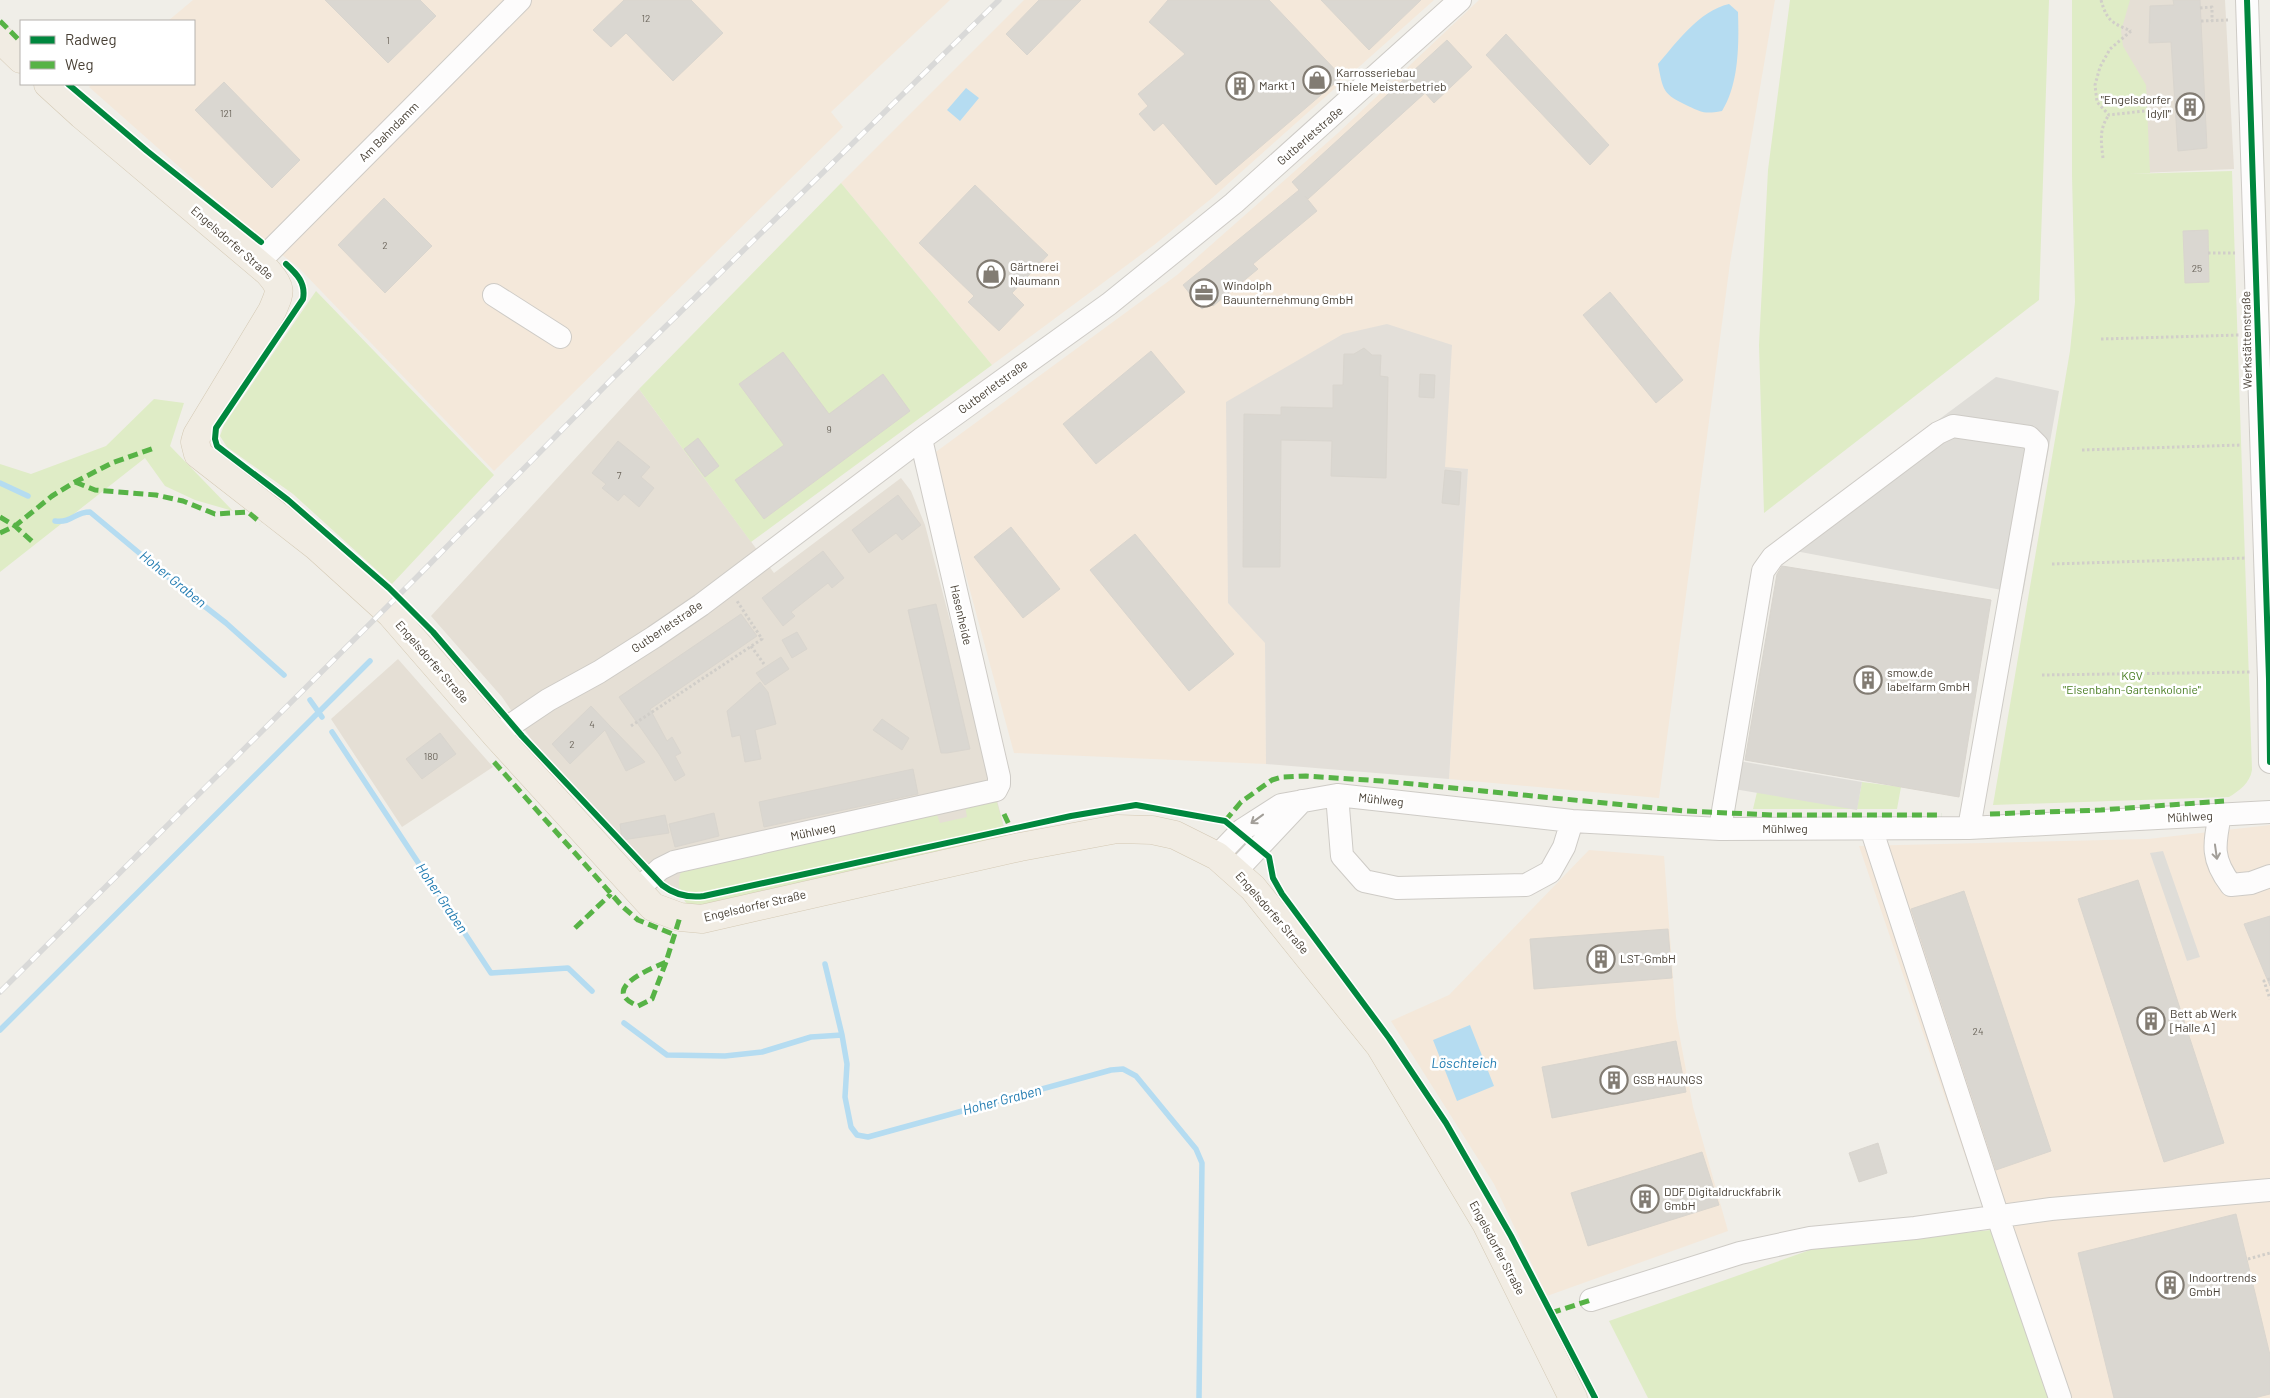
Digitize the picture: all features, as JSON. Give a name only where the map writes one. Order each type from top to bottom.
[{"type":"main road","points":[[0,39],[20,58]]},
{"type":"main road","name":"Engelsdorfer Straße","points":[[49,85],[258,263],[276,281],[279,294],[267,319],[197,434],[195,442],[198,454],[316,546],[390,614],[496,736],[653,907],[680,917],[702,918],[1010,849],[1117,829],[1152,830],[1175,835],[1227,863],[1254,888],[1380,1046],[1486,1223],[1573,1398]]},
{"type":"street","name":"Am Bahndamm","points":[[258,263],[520,0]]},
{"type":"street","name":"Gutberletstraße","points":[[496,736],[548,700],[599,672],[654,637],[733,581],[921,439],[1109,304],[1173,254],[1375,78],[1460,0]]},
{"type":"street","name":"Werkstättenstraße","points":[[2247,0],[2260,92],[2264,678],[2270,762]]},
{"type":"street","points":[[494,295],[560,337]]},
{"type":"street","points":[[1720,829],[1763,571],[1773,557],[1938,433],[1953,426],[2029,437],[2037,445],[1969,828]]},
{"type":"street","name":"Hasenheide","points":[[921,439],[998,777],[999,784],[996,790]]},
{"type":"street","name":"Mühlweg","points":[[637,890],[660,869],[674,862],[996,790]]},
{"type":"street","points":[[1337,795],[1342,856],[1364,881],[1397,888],[1526,885],[1550,872],[1564,847],[1572,821]]},
{"type":"street","name":"Mühlweg","points":[[1227,863],[1302,802],[1337,795],[1572,821],[1720,829],[1969,828],[2270,812]]},
{"type":"street","points":[[2220,815],[2214,848],[2220,870],[2231,885],[2251,883],[2270,876]]},
{"type":"street","points":[[1871,828],[1998,1217],[2060,1398]]},
{"type":"street","points":[[1591,1300],[1740,1253],[1810,1238],[1998,1217],[2051,1209],[2270,1190]]},
{"type":"path","points":[[2102,0],[2105,13],[2111,22],[2131,31],[2110,49],[2100,67],[2095,85],[2097,102],[2109,115]]},
{"type":"path","points":[[2200,8],[2212,7],[2212,21]]},
{"type":"path","points":[[2201,21],[2230,20]]},
{"type":"path","points":[[2104,158],[2101,139],[2102,123],[2109,115],[2153,110]]},
{"type":"path","points":[[2208,253],[2236,253]]},
{"type":"path","points":[[2100,339],[2242,335]]},
{"type":"path","points":[[2082,450],[2246,445]]},
{"type":"path","points":[[2052,564],[2248,558]]},
{"type":"path","points":[[631,726],[762,639],[733,597]]},
{"type":"path","points":[[751,646],[764,664]]},
{"type":"path","points":[[2042,676],[2264,678]]},
{"type":"path","points":[[2270,979],[2264,981],[2270,999]]},
{"type":"path","points":[[2248,1259],[2270,1253]]},
{"type":"shaded area","points":[[193,0],[950,0],[831,112],[843,127],[494,471],[297,266],[263,241],[89,87],[91,85],[195,85],[195,20],[169,20]]},
{"type":"shaded area","points":[[1024,0],[1434,0],[1212,198],[1154,245],[992,365],[841,183]]},
{"type":"shaded area","points":[[1479,0],[1775,0],[1730,263],[1659,798],[1449,779],[1468,469],[1445,468],[1228,603],[1265,642],[1266,764],[1014,753],[933,454],[1177,275],[1338,133]]},
{"type":"shaded area","points":[[2072,0],[2225,0],[2234,169],[2072,176]]},
{"type":"shaded area","points":[[1387,324],[1452,345],[1445,467],[1468,469],[1449,779],[1266,764],[1265,643],[1228,603],[1226,402],[1343,334]]},
{"type":"shaded area","points":[[1996,377],[2059,391],[2023,594],[1769,546]]},
{"type":"shaded area","points":[[639,389],[774,573],[901,478],[911,491],[925,525],[1004,827],[680,890],[666,883],[622,840],[531,739],[502,697],[431,616]]},
{"type":"shaded area","points":[[398,659],[493,767],[402,827],[331,719]]},
{"type":"shaded area","points":[[1739,761],[1862,782],[1857,810],[1734,789]]},
{"type":"shaded area","points":[[2270,825],[2270,1398],[2048,1398],[1859,846],[2148,839]]},
{"type":"shaded area","points":[[1589,850],[1664,856],[1676,1017],[1693,1107],[1728,1231],[1547,1296],[1494,1184],[1391,1021],[1449,995]]},
{"type":"shaded area","points":[[2163,851],[2200,957],[2187,961],[2150,853]]},
{"type":"green space","points":[[1790,0],[2049,0],[2039,300],[1764,513],[1759,345],[1768,170]]},
{"type":"green space","name":"KGV \"Eisenbahn-Gartenkolonie\"","points":[[2072,0],[2130,0],[2121,31],[2123,46],[2146,85],[2150,173],[2127,174],[2232,171],[2252,770],[2246,783],[2229,797],[1993,805],[2070,351],[2075,302],[2072,176]]},
{"type":"green space","points":[[841,183],[992,365],[751,542],[639,389]]},
{"type":"green space","points":[[316,291],[494,475],[392,584],[293,494],[227,447],[220,436],[224,425]]},
{"type":"green space","points":[[154,399],[184,403],[170,446],[233,511],[195,500],[165,486],[145,458],[0,572],[0,464],[31,474],[106,446]]},
{"type":"green space","points":[[1862,782],[1901,787],[1897,809],[1753,809],[1757,792],[1857,808]]},
{"type":"green space","points":[[996,799],[1007,839],[703,906],[688,905],[682,897],[679,879],[682,870],[936,812],[940,823],[967,817],[965,806]]},
{"type":"green space","points":[[1991,1230],[2048,1398],[1648,1398],[1609,1321],[1813,1249]]},
{"type":"water","points":[[1729,4],[1738,12],[1738,50],[1735,76],[1728,100],[1722,111],[1708,113],[1680,102],[1669,95],[1663,86],[1658,64],[1698,20],[1708,13]]},
{"type":"water","points":[[966,88],[979,98],[960,121],[947,110]]},
{"type":"water","name":"Löschteich","points":[[1470,1025],[1494,1086],[1457,1101],[1433,1040]]},
{"type":"building","points":[[325,0],[420,0],[436,16],[388,63]]},
{"type":"building","points":[[624,0],[691,0],[723,33],[673,81],[626,33],[611,47],[593,30]]},
{"type":"building","points":[[1039,0],[1081,0],[1027,55],[1006,34]]},
{"type":"building","name":"Markt 1","points":[[1168,0],[1269,0],[1342,77],[1216,185],[1163,123],[1154,131],[1139,114],[1148,106],[1138,94],[1185,54],[1149,22]]},
{"type":"building","points":[[1321,0],[1421,0],[1369,50]]},
{"type":"building","name":"\"Engelsdorfer Idyll\"","points":[[2173,0],[2200,0],[2207,148],[2178,151],[2171,42],[2149,43],[2150,6],[2174,5]]},
{"type":"building","points":[[1506,34],[1609,145],[1590,165],[1486,55]]},
{"type":"building","points":[[1447,40],[1472,67],[1434,103],[1425,93],[1308,199],[1305,196],[1317,211],[1253,264],[1258,269],[1213,306],[1210,303],[1202,309],[1183,285],[1299,190],[1292,182]]},
{"type":"building","points":[[224,82],[300,160],[272,188],[195,110]]},
{"type":"building","name":"Gärtnerei Naumann","points":[[975,185],[1048,255],[1012,293],[1024,305],[999,331],[968,302],[974,296],[919,243]]},
{"type":"building","points":[[384,198],[432,246],[385,293],[338,245]]},
{"type":"building","points":[[2208,230],[2209,282],[2185,283],[2183,231]]},
{"type":"building","points":[[1610,292],[1683,380],[1656,403],[1583,315]]},
{"type":"building","points":[[1364,348],[1372,355],[1381,355],[1380,376],[1388,377],[1386,478],[1331,476],[1332,441],[1281,440],[1280,567],[1243,567],[1244,414],[1281,415],[1281,407],[1333,408],[1333,385],[1343,385],[1344,354],[1354,354]]},
{"type":"building","points":[[1151,351],[1185,392],[1096,464],[1063,424]]},
{"type":"building","points":[[783,352],[829,414],[883,374],[910,411],[764,519],[735,480],[784,445],[739,384]]},
{"type":"building","points":[[1420,374],[1435,375],[1434,398],[1419,397]]},
{"type":"building","points":[[698,438],[719,466],[705,477],[684,449]]},
{"type":"building","points":[[618,441],[650,467],[641,477],[654,488],[639,507],[624,494],[618,501],[602,488],[606,484],[592,473]]},
{"type":"building","points":[[1445,470],[1461,472],[1459,505],[1442,503]]},
{"type":"building","points":[[898,495],[921,525],[902,540],[896,533],[869,553],[852,530]]},
{"type":"building","points":[[1011,527],[1060,589],[1023,618],[974,557]]},
{"type":"building","points":[[1135,534],[1234,654],[1189,691],[1090,570]]},
{"type":"building","points":[[823,551],[844,578],[832,588],[828,583],[791,612],[795,616],[783,626],[762,598]]},
{"type":"building","name":"smow.de labelfarm GmbH","points":[[1782,566],[1991,600],[1959,797],[1745,760],[1777,574]]},
{"type":"building","points":[[936,604],[970,749],[947,753],[941,753],[908,610]]},
{"type":"building","points":[[741,614],[757,636],[650,709],[667,741],[672,737],[681,753],[675,756],[685,775],[675,781],[659,754],[619,697]]},
{"type":"building","points":[[797,632],[807,649],[792,658],[782,640]]},
{"type":"building","points":[[781,657],[789,669],[765,685],[756,673]]},
{"type":"building","points":[[760,682],[768,692],[776,724],[755,730],[761,759],[745,762],[740,735],[732,737],[727,711]]},
{"type":"building","points":[[591,706],[645,762],[626,771],[605,730],[570,764],[552,744]]},
{"type":"building","points":[[882,719],[909,738],[902,750],[873,730]]},
{"type":"building","points":[[440,733],[456,754],[422,779],[406,759]]},
{"type":"building","points":[[913,769],[918,794],[764,827],[759,802]]},
{"type":"building","points":[[714,813],[719,836],[675,847],[669,824]]},
{"type":"building","points":[[665,815],[669,833],[622,840],[620,824]]},
{"type":"building","name":"Bett ab Werk [Halle A]","points":[[2138,880],[2224,1143],[2164,1162],[2078,899]]},
{"type":"building","points":[[1964,891],[2051,1151],[1996,1170],[1911,909]]},
{"type":"building","points":[[2270,916],[2270,986],[2244,924]]},
{"type":"building","name":"LST-GmbH","points":[[1668,929],[1672,978],[1534,989],[1530,939]]},
{"type":"building","name":"GSB HAUNGS","points":[[1676,1041],[1686,1092],[1552,1118],[1542,1067]]},
{"type":"building","points":[[1878,1143],[1887,1173],[1859,1182],[1849,1153]]},
{"type":"building","name":"DDF Digitaldruckfabrik GmbH","points":[[1702,1152],[1719,1205],[1588,1246],[1571,1193]]},
{"type":"building","name":"Indoortrends GmbH","points":[[2236,1214],[2270,1355],[2270,1394],[2254,1398],[2114,1398],[2078,1253]]},
{"type":"waterway","name":"Hoher Graben","points":[[0,483],[28,496]]},
{"type":"waterway","name":"Hoher Graben","points":[[55,521],[70,519],[85,512],[90,512],[226,623],[284,675]]},
{"type":"waterway","points":[[0,1030],[370,661]]},
{"type":"waterway","points":[[310,700],[322,717]]},
{"type":"waterway","name":"Hoher Graben","points":[[332,732],[491,973],[568,968],[592,991]]},
{"type":"waterway","points":[[825,964],[842,1035]]},
{"type":"waterway","name":"Hoher Graben","points":[[624,1023],[667,1055],[725,1056],[762,1052],[811,1037],[842,1035],[847,1064],[845,1097],[851,1127],[857,1135],[868,1137],[1111,1070],[1123,1069],[1136,1076],[1196,1149],[1202,1163],[1199,1398]]},
{"type":"railway","points":[[0,992],[417,577],[613,378],[999,0]]},
{"type":"marked path","points":[[0,21],[20,41]]},
{"type":"marked path","points":[[0,533],[15,526],[52,496],[75,482],[112,463],[154,448]]},
{"type":"marked path","points":[[75,482],[95,490],[156,495],[183,501],[215,514],[248,512],[261,523]]},
{"type":"marked path","points":[[0,517],[15,526],[35,544]]},
{"type":"marked path","points":[[494,762],[622,906],[638,920],[675,935]]},
{"type":"marked path","points":[[1225,821],[1241,802],[1272,780],[1282,777],[1306,776],[1382,781],[1685,811],[1773,815],[1942,815]]},
{"type":"marked path","points":[[1990,814],[2101,810],[2224,801]]},
{"type":"marked path","points":[[1004,814],[1011,829]]},
{"type":"marked path","points":[[575,928],[611,894]]},
{"type":"marked path","points":[[666,962],[652,999],[638,1006],[627,999],[623,993],[625,986],[641,974],[666,962],[680,917]]},
{"type":"marked path","points":[[1551,1313],[1591,1300]]},
{"type":"cycle path","points":[[2247,0],[2269,679],[2270,762]]},
{"type":"cycle path","points":[[69,85],[147,151],[261,242]]},
{"type":"cycle path","points":[[286,264],[297,275],[302,284],[303,299],[216,428],[215,439],[217,446],[288,500],[389,588],[433,632],[522,736],[662,885],[682,895],[704,896],[1071,816],[1136,805],[1225,821],[1269,857],[1273,878],[1282,894],[1389,1038],[1446,1123],[1511,1236],[1595,1398]]},
{"type":"place","name":"Karrosseriebau Thiele Meisterbetrieb","points":[[1317,80]]},
{"type":"place","name":"Markt 1","points":[[1240,86]]},
{"type":"place","name":"\"Engelsdorfer Idyll\"","points":[[2190,107]]},
{"type":"place","name":"Gärtnerei Naumann","points":[[991,274]]},
{"type":"place","name":"Windolph Bauunternehmung GmbH","points":[[1204,293]]},
{"type":"place","name":"smow.de labelfarm GmbH","points":[[1868,680]]},
{"type":"place","name":"LST-GmbH","points":[[1601,959]]},
{"type":"place","name":"Bett ab Werk [Halle A]","points":[[2151,1021]]},
{"type":"place","name":"GSB HAUNGS","points":[[1614,1080]]},
{"type":"place","name":"DDF Digitaldruckfabrik GmbH","points":[[1645,1199]]},
{"type":"place","name":"Indoortrends GmbH","points":[[2170,1285]]}]
